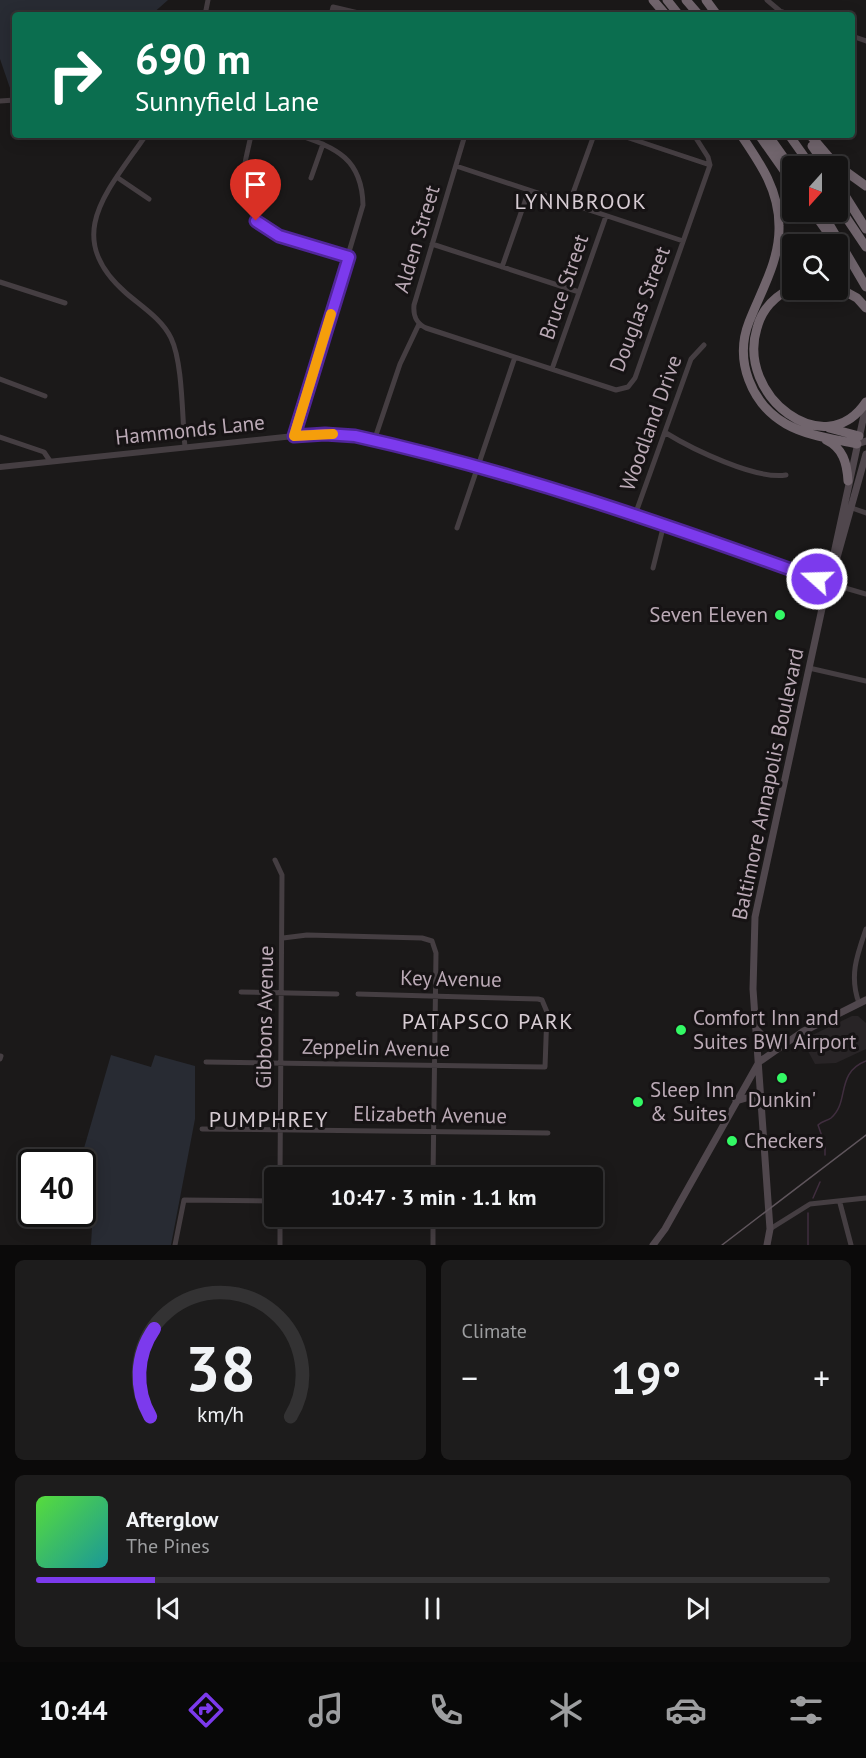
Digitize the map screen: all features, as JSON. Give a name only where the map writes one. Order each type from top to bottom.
[{"type":"highway","points":[[646,0],[656,12]]},
{"type":"highway","points":[[653,0],[663,12]]},
{"type":"highway","points":[[667,0],[677,12]]},
{"type":"highway","points":[[686,0],[696,12]]},
{"type":"highway","points":[[705,0],[715,12]]},
{"type":"highway","points":[[743,138],[771,185],[779,224],[774,261],[745,332],[743,352],[746,373],[755,393],[771,412],[787,425],[837,447],[847,467],[848,481]]},
{"type":"highway","points":[[761,138],[782,168]]},
{"type":"highway","points":[[770,138],[783,156]]},
{"type":"highway","points":[[791,138],[804,156]]},
{"type":"highway","points":[[806,138],[819,156]]},
{"type":"highway","points":[[813,138],[834,163],[866,186]]},
{"type":"highway","points":[[848,200],[866,229]]},
{"type":"highway","points":[[848,220],[866,247]]},
{"type":"highway","points":[[828,222],[866,287]]},
{"type":"highway","points":[[848,261],[866,287]]},
{"type":"highway","points":[[848,293],[857,298],[866,308]]},
{"type":"highway","points":[[782,295],[767,306],[758,324],[753,345],[755,369],[764,391],[780,407],[797,418],[862,440]]},
{"type":"highway","points":[[819,425],[836,425],[852,420],[866,404]]},
{"type":"highway","points":[[810,434],[862,440]]},
{"type":"main road","name":"Baltimore Annapolis Boulevard","points":[[767,1245],[770,1229],[756,1028],[753,943],[756,908],[828,583],[848,481],[862,440],[866,404]]},
{"type":"main road","name":"Baltimore Annapolis Boulevard","points":[[828,583],[852,508],[866,454]]},
{"type":"main road","points":[[653,1245],[665,1229],[759,1062],[785,1042],[863,1001]]},
{"type":"main road","points":[[756,1028],[765,1039],[785,1042]]},
{"type":"main road","points":[[736,1101],[745,1097],[753,1098],[762,1110]]},
{"type":"street","points":[[767,0],[779,12]]},
{"type":"street","points":[[332,12],[333,7],[354,12]]},
{"type":"street","points":[[144,138],[117,178],[95,218],[92,241],[95,254],[110,278],[159,322],[172,340],[177,361],[185,447]]},
{"type":"street","points":[[251,138],[243,192],[256,221],[279,236],[349,257]]},
{"type":"street","points":[[294,436],[361,216],[361,183],[357,173],[342,155],[306,138]]},
{"type":"street","name":"Alden Street","points":[[464,138],[413,311],[418,324],[515,357]]},
{"type":"street","name":"Bruce Street","points":[[569,204],[593,138]]},
{"type":"street","points":[[629,138],[710,165]]},
{"type":"street","points":[[696,138],[708,157],[710,165]]},
{"type":"street","points":[[311,178],[323,144]]},
{"type":"street","name":"Douglas Street","points":[[515,357],[616,390],[633,383],[710,165]]},
{"type":"street","points":[[456,166],[683,242]]},
{"type":"street","points":[[117,178],[149,199]]},
{"type":"street","points":[[502,267],[529,190]]},
{"type":"street","name":"Bruce Street","points":[[552,369],[606,216]]},
{"type":"street","points":[[432,244],[579,292]]},
{"type":"street","points":[[0,282],[65,303]]},
{"type":"street","points":[[374,441],[403,357],[418,324]]},
{"type":"street","name":"Woodland Drive","points":[[635,515],[691,359],[704,345]]},
{"type":"street","points":[[457,528],[515,357]]},
{"type":"street","points":[[0,379],[45,396]]},
{"type":"street","points":[[666,433],[698,451],[765,475],[786,475]]},
{"type":"street","name":"Hammonds Lane","points":[[0,467],[294,436],[341,434],[570,493],[828,583]]},
{"type":"street","points":[[0,436],[44,452],[50,461]]},
{"type":"street","points":[[852,508],[866,513]]},
{"type":"street","points":[[653,568],[664,525]]},
{"type":"street","points":[[828,583],[866,594]]},
{"type":"street","points":[[809,668],[866,681]]},
{"type":"street","name":"Gibbons Avenue","points":[[275,860],[282,875],[280,1167]]},
{"type":"street","points":[[863,1001],[855,990],[854,969],[866,929]]},
{"type":"street","points":[[283,938],[353,936],[422,938],[432,941],[436,953],[433,1167]]},
{"type":"street","points":[[241,992],[337,994]]},
{"type":"street","name":"Key Avenue","points":[[358,994],[531,997],[542,1000],[547,1012],[545,1067]]},
{"type":"street","name":"Zeppelin Avenue","points":[[206,1062],[545,1067]]},
{"type":"street","name":"Elizabeth Avenue","points":[[202,1129],[548,1133]]},
{"type":"street","points":[[770,1229],[803,1206],[866,1198]]},
{"type":"street","points":[[175,1245],[184,1200],[264,1201]]},
{"type":"street","points":[[840,1203],[851,1245]]},
{"type":"street","points":[[280,1227],[280,1245]]},
{"type":"street","points":[[433,1227],[433,1245]]},
{"type":"shaded area","points":[[0,0],[168,0],[154,12],[12,12],[12,91],[0,59]]},
{"type":"shaded area","points":[[852,1016],[858,1016],[866,1023],[866,1049],[836,1063],[815,1064],[802,1040]]},
{"type":"shaded area","points":[[111,1055],[151,1067],[155,1055],[195,1066],[195,1119],[171,1245],[91,1245],[92,1227],[96,1227],[96,1149],[84,1149]]},
{"type":"waterway","points":[[825,1155],[825,1145],[818,1125],[831,1118],[837,1111],[850,1073],[856,1066],[866,1061]]},
{"type":"waterway","points":[[813,1198],[820,1182]]},
{"type":"waterway","points":[[808,1213],[808,1245]]},
{"type":"tram line","points":[[722,1245],[866,1135]]},
{"type":"slow traffic","points":[[331,314],[294,436],[333,434]]},
{"type":"place","name":"Seven Eleven","points":[[780,615]]},
{"type":"place","name":"Comfort Inn and Suites BWI Airport","points":[[681,1030]]},
{"type":"place","name":"Dunkin'","points":[[782,1078]]},
{"type":"place","name":"Sleep Inn & Suites","points":[[638,1102]]},
{"type":"place","name":"Checkers","points":[[732,1141]]},
{"type":"district","name":"LYNNBROOK","points":[[581,201]]},
{"type":"district","name":"PATAPSCO PARK","points":[[488,1021]]},
{"type":"district","name":"PUMPHREY","points":[[269,1119]]},
{"type":"route","points":[[256,221],[279,236],[349,257],[294,436],[341,434],[355,436],[570,493],[817,579]]}]
